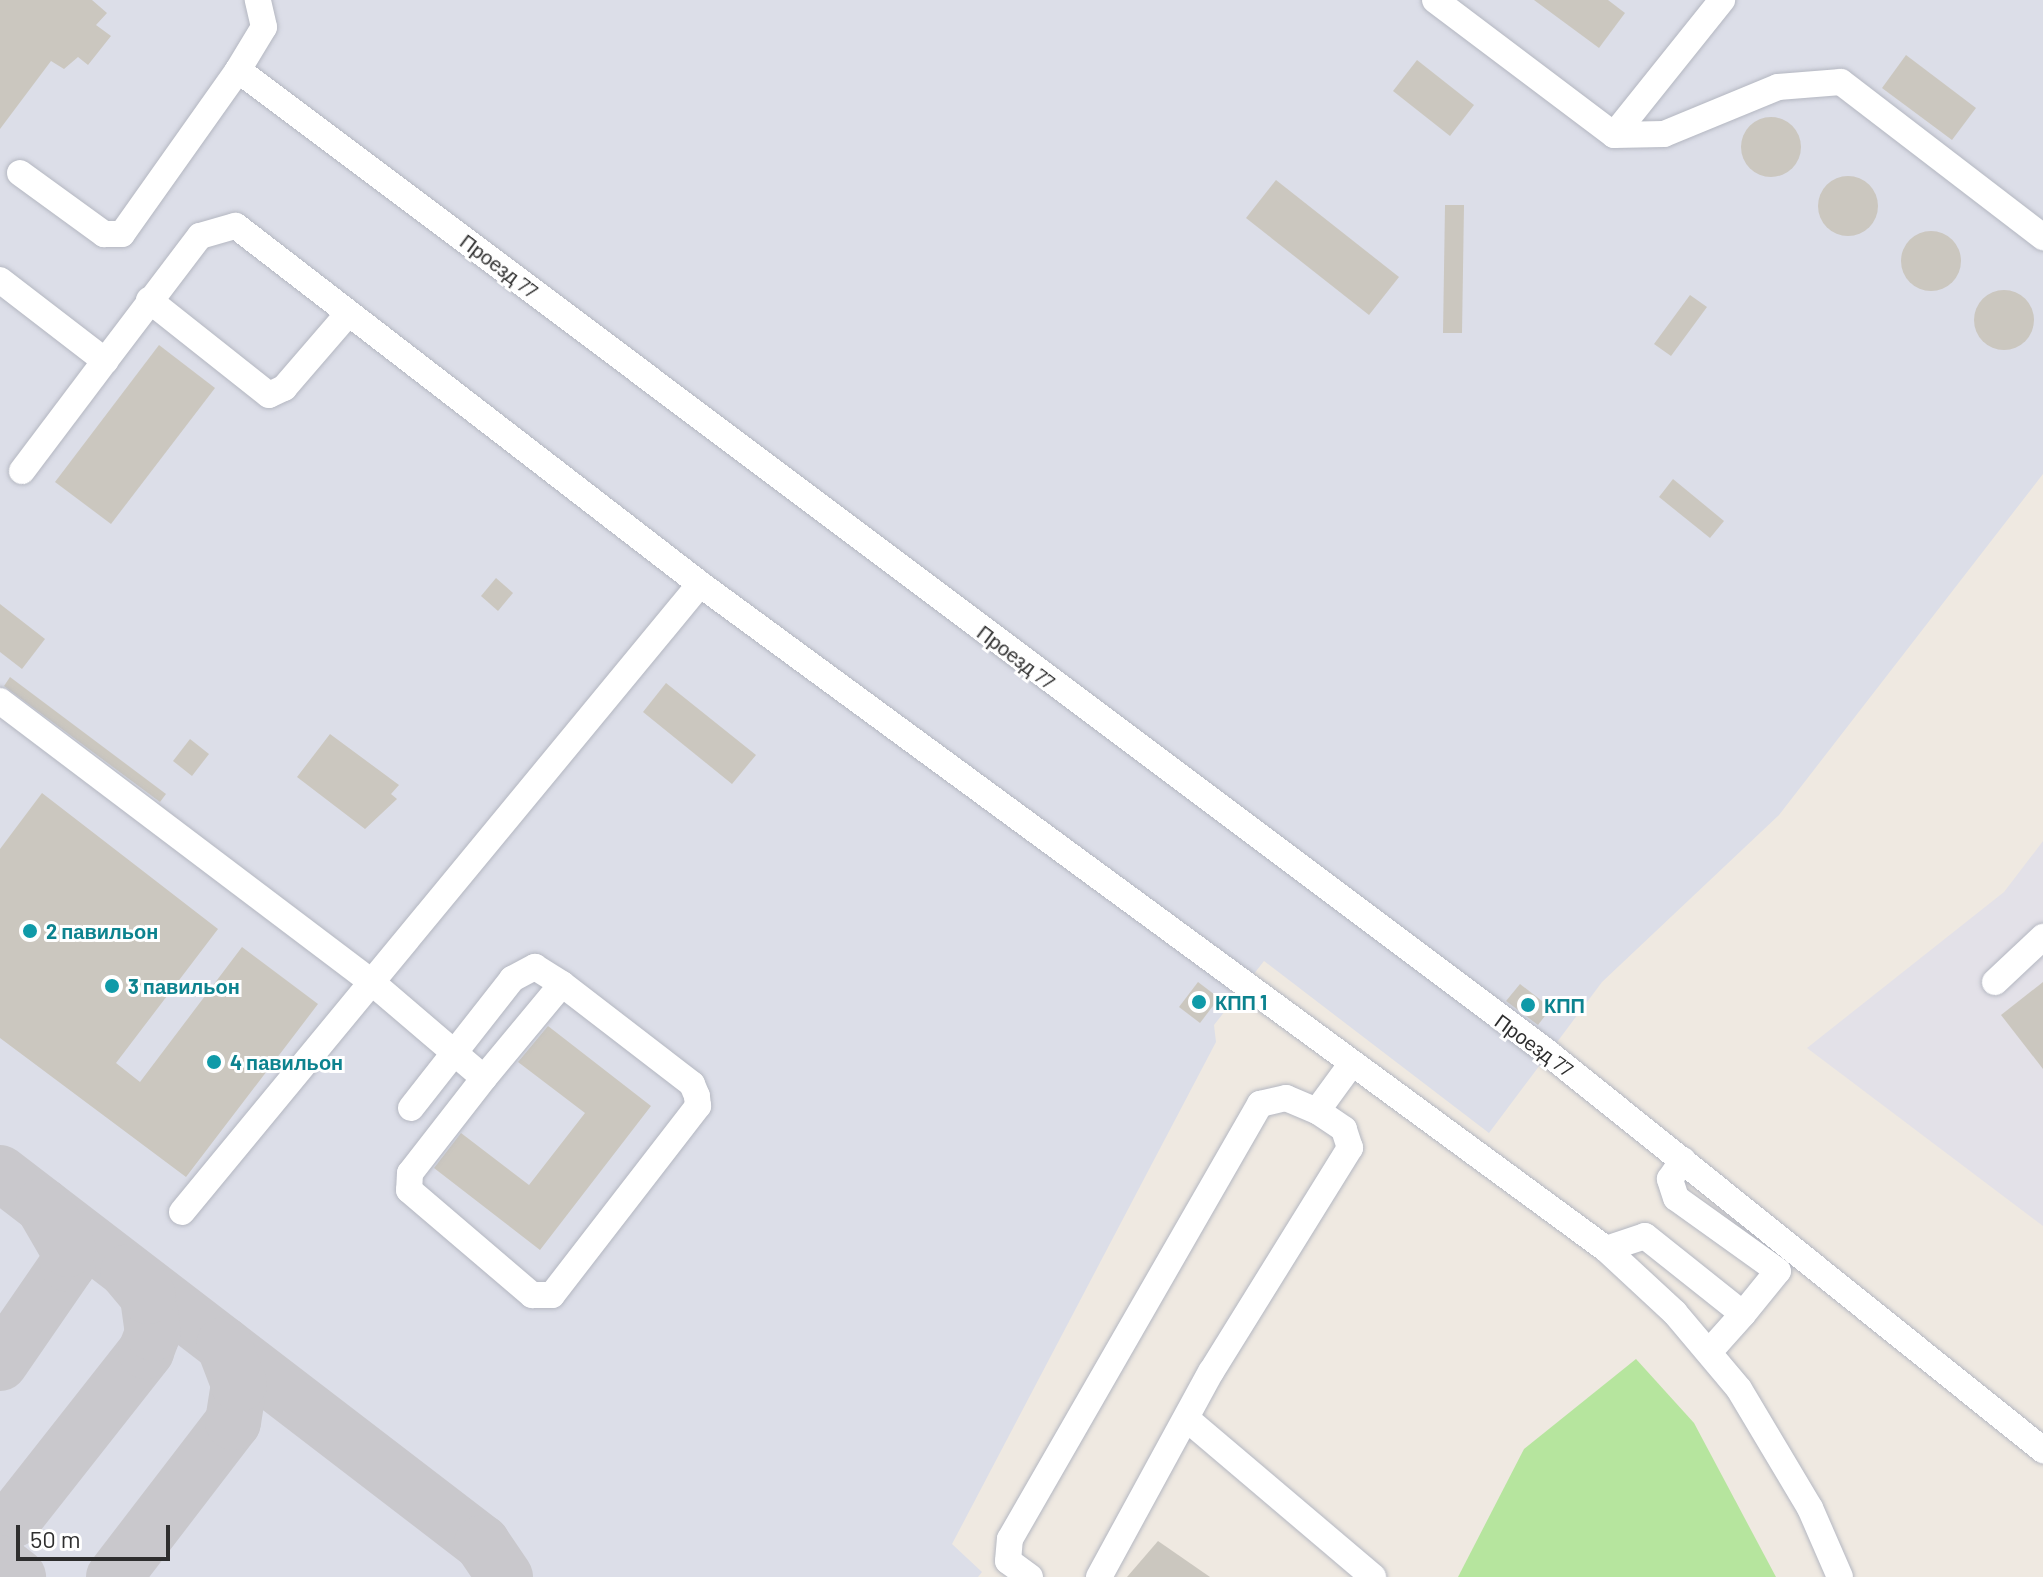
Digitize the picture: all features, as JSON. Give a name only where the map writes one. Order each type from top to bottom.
[{"type":"street","points":[[20,173],[104,234],[122,234],[238,70],[264,27],[258,0]]},
{"type":"street","points":[[1435,0],[1614,135],[1664,134],[1778,87],[1841,82],[2043,237]]},
{"type":"street","points":[[1614,135],[1722,0]]},
{"type":"street","name":"Проезд 77","points":[[238,70],[1796,1245],[2043,1450]]},
{"type":"street","points":[[22,471],[200,236],[236,226],[347,315],[700,584],[1606,1249],[1709,1352],[1775,1443],[1840,1577]]},
{"type":"street","points":[[0,280],[105,361]]},
{"type":"street","points":[[149,300],[269,395],[284,388],[347,315]]},
{"type":"street","points":[[182,1212],[375,985],[700,584]]},
{"type":"street","points":[[0,701],[375,985],[484,1078]]},
{"type":"street","points":[[1995,982],[2043,937]]},
{"type":"street","points":[[411,1108],[525,971],[535,967],[562,984],[692,1084],[698,1106],[552,1295],[532,1295],[409,1190],[410,1173],[562,984]]},
{"type":"street","points":[[1317,1111],[1352,1063]]},
{"type":"street","points":[[1030,1577],[1008,1561],[1010,1539],[1260,1104],[1286,1098],[1317,1111],[1344,1129],[1350,1148],[1187,1419],[1099,1577]]},
{"type":"street","points":[[1683,1160],[1670,1179],[1676,1198],[1778,1271]]},
{"type":"street","points":[[1606,1249],[1645,1236],[1743,1314]]},
{"type":"street","points":[[1709,1352],[1778,1271],[1796,1245]]},
{"type":"street","points":[[1187,1419],[1373,1577]]},
{"type":"shaded area","points":[[0,0],[2043,0],[2043,474],[1779,815],[1602,982],[1489,1133],[1264,961],[1214,1025],[1216,1042],[952,1544],[982,1572],[978,1577],[0,1577]]},
{"type":"shaded area","points":[[2043,841],[2043,1226],[1807,1048],[2004,892]]},
{"type":"green space","points":[[1636,1359],[1694,1423],[1776,1577],[1458,1577],[1524,1449]]},
{"type":"building","points":[[0,0],[92,0],[107,13],[96,25],[111,36],[88,65],[78,57],[64,69],[51,61],[0,129]]},
{"type":"building","points":[[1534,0],[1608,0],[1625,13],[1599,48]]},
{"type":"building","points":[[1906,55],[1976,108],[1952,140],[1882,88]]},
{"type":"building","points":[[1417,60],[1474,105],[1450,136],[1393,91]]},
{"type":"building","points":[[1771,117],[1792,126],[1801,147],[1792,168],[1771,177],[1750,168],[1741,147],[1750,126]]},
{"type":"building","points":[[1848,176],[1869,185],[1878,206],[1869,227],[1848,236],[1827,227],[1818,206],[1827,185]]},
{"type":"building","points":[[1276,180],[1399,277],[1369,315],[1246,218]]},
{"type":"building","points":[[1445,205],[1464,205],[1462,333],[1443,333]]},
{"type":"building","points":[[1931,231],[1952,240],[1961,261],[1952,282],[1931,291],[1910,282],[1901,261],[1910,240]]},
{"type":"building","points":[[2004,290],[2025,299],[2034,320],[2025,341],[2004,350],[1983,341],[1974,320],[1983,299]]},
{"type":"building","points":[[1690,295],[1707,307],[1671,356],[1654,344]]},
{"type":"building","points":[[159,345],[215,388],[111,524],[55,482]]},
{"type":"building","points":[[1673,479],[1724,521],[1710,538],[1659,497]]},
{"type":"building","points":[[496,578],[513,593],[498,611],[481,596]]},
{"type":"building","points":[[0,604],[45,639],[22,669],[0,652]]},
{"type":"building","points":[[10,677],[166,794],[160,802],[4,686]]},
{"type":"building","points":[[666,683],[756,755],[732,784],[643,712]]},
{"type":"building","points":[[330,734],[399,785],[391,794],[397,799],[365,829],[297,777]]},
{"type":"building","points":[[190,739],[209,754],[192,776],[173,761]]},
{"type":"building","points":[[42,793],[218,929],[116,1063],[140,1082],[242,947],[318,1004],[186,1177],[0,1038],[0,849]]},
{"type":"building","name":"КПП 1","points":[[1198,982],[1219,998],[1200,1023],[1179,1007]]},
{"type":"building","points":[[2043,982],[2043,1069],[2001,1015]]},
{"type":"building","name":"КПП","points":[[1520,984],[1551,1008],[1538,1025],[1506,1001]]},
{"type":"building","points":[[548,1026],[651,1106],[540,1250],[434,1168],[461,1133],[529,1185],[585,1113],[518,1062]]},
{"type":"building","points":[[1158,1541],[1210,1577],[1127,1577]]},
{"type":"taxiway","points":[[0,1173],[482,1543],[505,1577]]},
{"type":"taxiway","points":[[0,1363],[68,1264],[68,1249],[43,1206]]},
{"type":"taxiway","points":[[0,1527],[14,1519],[146,1351],[153,1333],[148,1296],[128,1272]]},
{"type":"taxiway","points":[[114,1577],[233,1422],[239,1384],[224,1345]]},
{"type":"taxiway","points":[[0,1563],[18,1577]]},
{"type":"place","name":"2 павильон","points":[[30,931]]},
{"type":"place","name":"3 павильон","points":[[112,986]]},
{"type":"place","name":"КПП 1","points":[[1199,1002]]},
{"type":"place","name":"КПП","points":[[1528,1005]]},
{"type":"place","name":"4 павильон","points":[[214,1062]]}]
